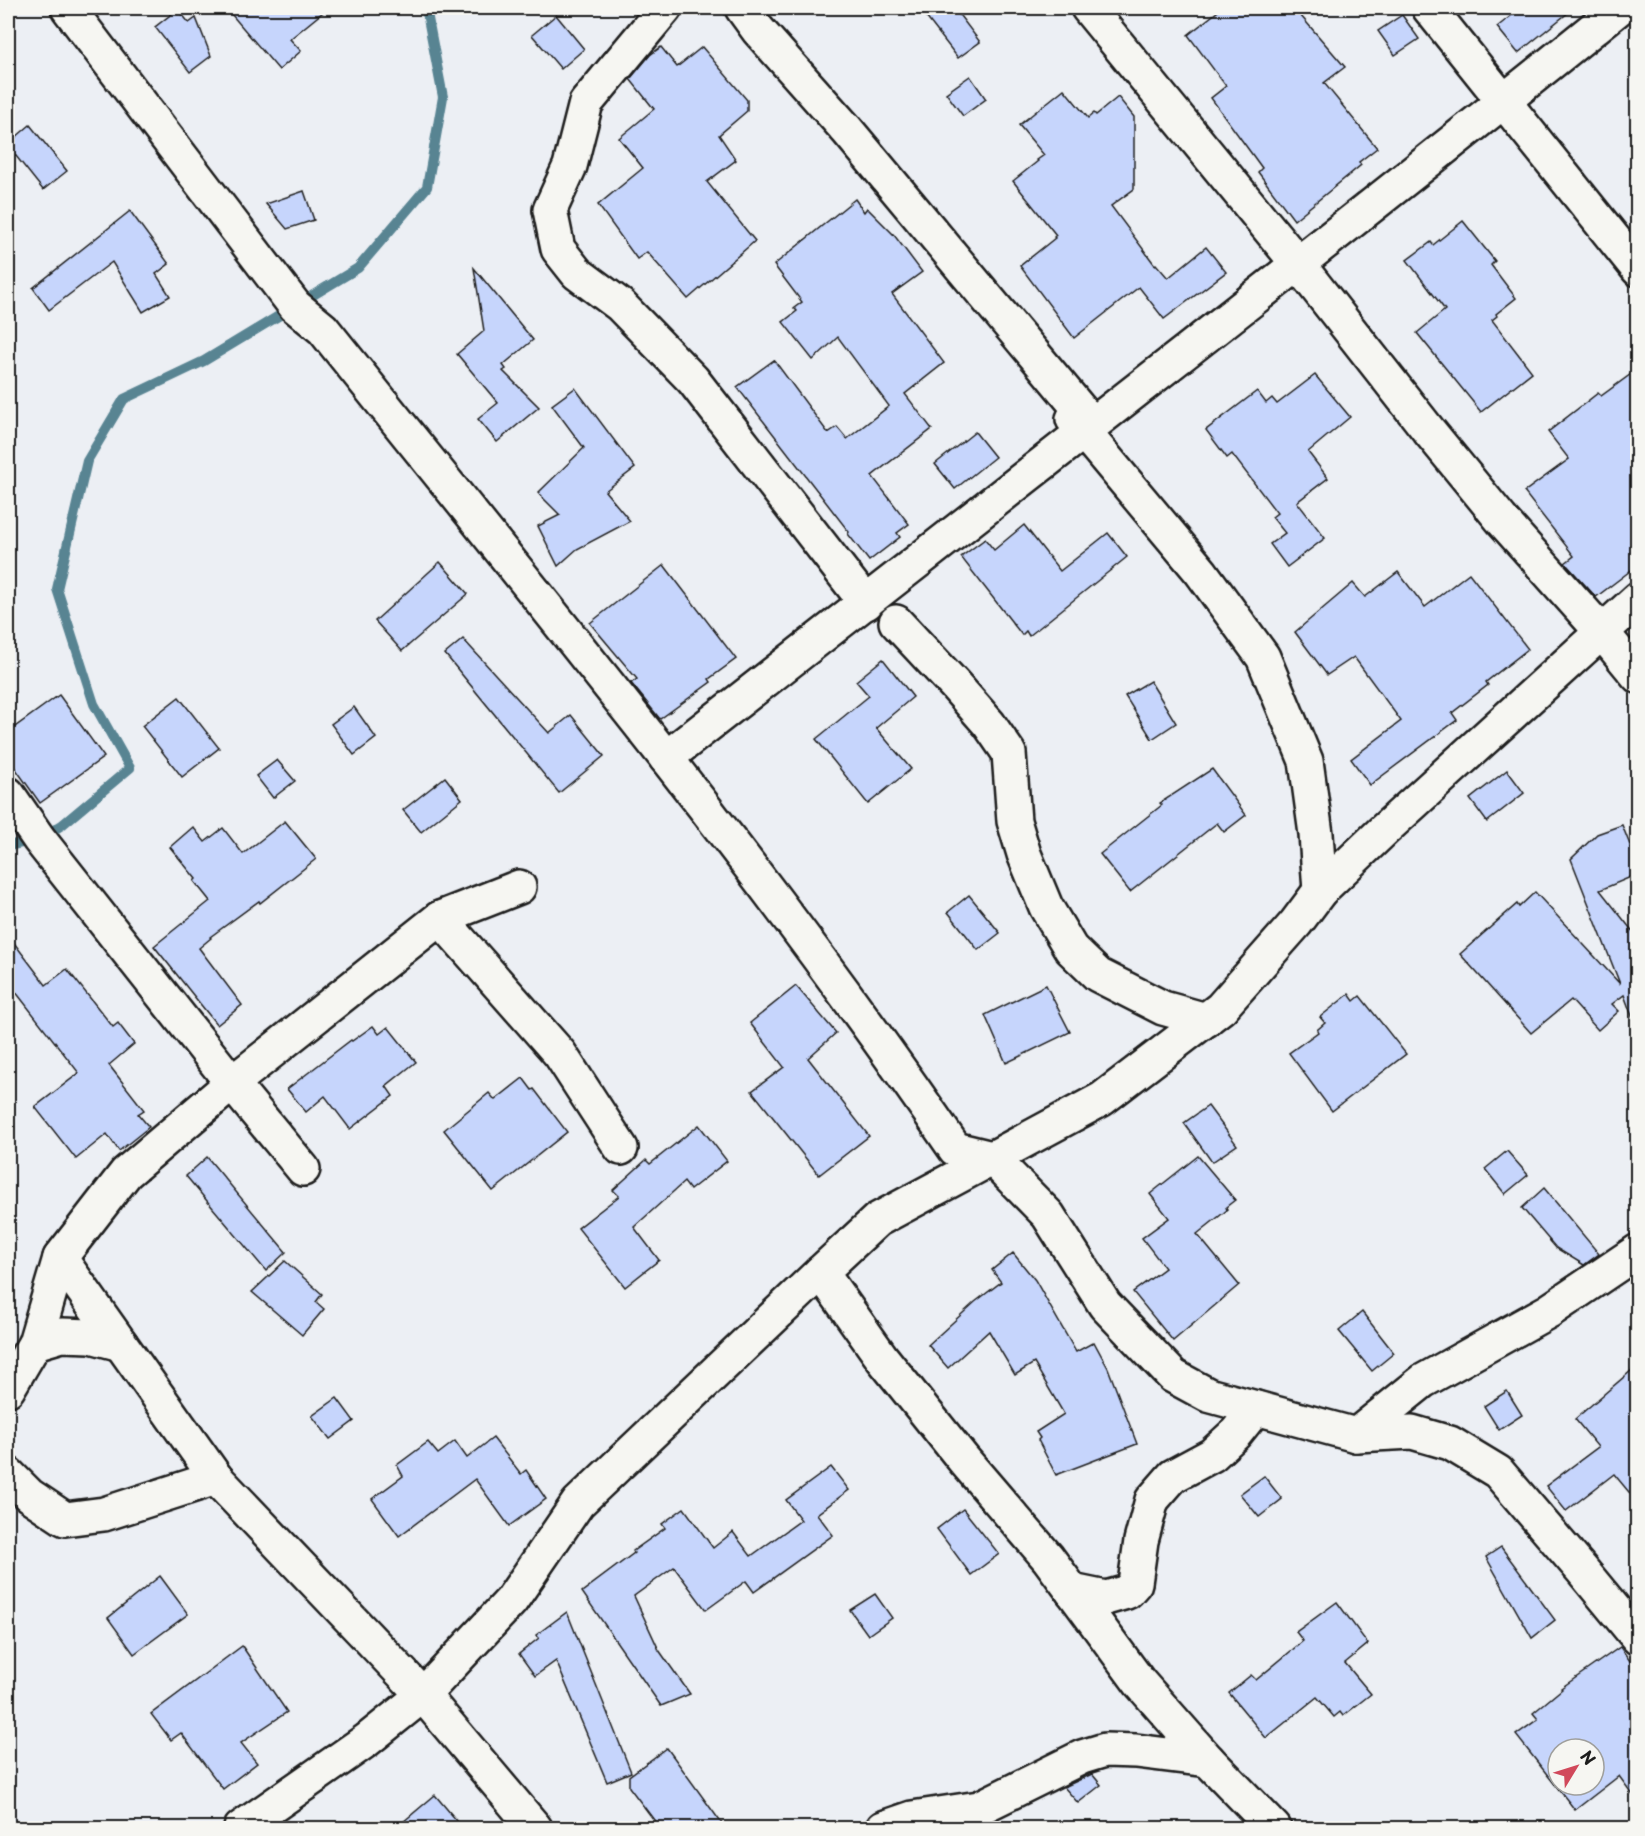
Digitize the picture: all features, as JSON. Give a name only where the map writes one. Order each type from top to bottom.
[{"type":"street","points":[[68,8],[295,306],[323,329],[666,758],[807,942],[955,1149],[992,1158],[1048,1215],[1105,1305],[1173,1376],[1208,1395],[1356,1435],[1412,1431],[1450,1443],[1498,1472],[1638,1638]]},
{"type":"street","points":[[665,8],[586,103],[570,166],[550,210],[558,249],[577,273],[620,305],[693,380],[866,603]]},
{"type":"street","points":[[742,8],[758,30],[847,130],[1083,422],[1201,572],[1263,657],[1306,761],[1316,834],[1320,891]]},
{"type":"street","points":[[1088,8],[1298,264],[1494,510],[1638,676]]},
{"type":"street","points":[[1430,8],[1638,269]]},
{"type":"street","points":[[666,758],[866,603],[1083,422],[1298,264],[1619,8]]},
{"type":"street","points":[[241,1828],[367,1740],[423,1695],[511,1601],[578,1503],[877,1220],[1102,1099],[1221,1008],[1296,923],[1320,891],[1638,599]]},
{"type":"street","points":[[896,622],[989,724],[1009,753],[1014,821],[1024,854],[1046,907],[1071,949],[1098,975],[1107,980],[1163,1008],[1206,1020]]},
{"type":"street","points":[[8,794],[39,839],[303,1169]]},
{"type":"street","points":[[8,1389],[34,1343],[60,1258],[126,1173],[232,1083],[440,918],[519,887]]},
{"type":"street","points":[[440,918],[560,1054],[621,1148]]},
{"type":"street","points":[[1356,1435],[1423,1381],[1549,1311],[1638,1251]]},
{"type":"street","points":[[60,1258],[216,1478],[423,1695],[535,1828]]},
{"type":"street","points":[[820,1272],[904,1385],[963,1459],[1048,1557],[1140,1683],[1208,1760],[1274,1828]]},
{"type":"street","points":[[34,1343],[62,1335],[91,1336],[122,1344]]},
{"type":"street","points":[[1072,1591],[1106,1598],[1127,1592],[1135,1583],[1141,1541],[1152,1500],[1173,1476],[1212,1455],[1236,1433],[1256,1408]]},
{"type":"street","points":[[8,1474],[29,1495],[65,1518],[104,1514],[216,1478]]},
{"type":"street","points":[[883,1828],[912,1818],[979,1808],[1082,1757],[1106,1750],[1136,1751],[1208,1760]]},
{"type":"building","points":[[226,8],[328,8],[290,39],[301,51],[279,70]]},
{"type":"building","points":[[919,8],[954,8],[980,42],[958,58]]},
{"type":"building","points":[[1222,8],[1294,8],[1345,67],[1324,83],[1377,148],[1359,162],[1361,165],[1294,220],[1258,172],[1262,168],[1211,98],[1226,86],[1188,35]]},
{"type":"building","points":[[1521,8],[1574,8],[1518,53],[1497,27]]},
{"type":"building","points":[[178,9],[189,23],[196,18],[211,56],[190,72],[155,27]]},
{"type":"building","points":[[556,15],[584,49],[561,69],[532,35]]},
{"type":"building","points":[[1402,15],[1419,39],[1395,55],[1378,31]]},
{"type":"building","points":[[661,47],[677,67],[702,47],[747,100],[747,111],[719,135],[736,160],[707,182],[755,241],[688,299],[647,252],[637,259],[598,205],[643,168],[619,138],[654,109],[630,79],[650,55]]},
{"type":"building","points":[[970,76],[986,99],[963,116],[946,93]]},
{"type":"building","points":[[1064,89],[1088,118],[1094,113],[1096,115],[1118,97],[1134,117],[1134,189],[1111,206],[1155,265],[1168,278],[1206,247],[1226,272],[1164,319],[1139,287],[1074,338],[1020,266],[1056,235],[1013,181],[1044,155],[1019,125]]},
{"type":"building","points":[[30,125],[67,171],[43,190],[8,146]]},
{"type":"building","points":[[304,191],[314,220],[287,229],[266,204]]},
{"type":"building","points":[[855,199],[864,212],[867,208],[894,235],[922,272],[892,294],[944,363],[905,394],[932,429],[872,476],[909,524],[897,533],[900,537],[869,561],[737,387],[774,360],[828,433],[837,427],[847,439],[889,406],[838,337],[813,360],[783,322],[797,311],[794,308],[802,302],[774,265]]},
{"type":"building","points":[[130,211],[169,264],[156,274],[170,296],[143,312],[112,262],[49,310],[33,288]]},
{"type":"building","points":[[1463,221],[1495,261],[1491,265],[1516,298],[1492,320],[1532,372],[1481,412],[1417,333],[1445,310],[1407,260],[1431,242],[1433,245]]},
{"type":"building","points":[[474,268],[533,340],[503,365],[506,369],[503,371],[539,407],[497,442],[478,419],[498,403],[457,354],[484,331]]},
{"type":"building","points":[[1638,369],[1638,565],[1596,597],[1565,563],[1574,556],[1524,492],[1569,459],[1548,432],[1598,393],[1601,396]]},
{"type":"building","points":[[1315,375],[1350,417],[1308,452],[1328,478],[1297,502],[1325,538],[1287,567],[1270,544],[1285,533],[1272,517],[1277,513],[1232,454],[1227,458],[1206,430],[1257,391],[1266,403],[1272,398],[1277,404]]},
{"type":"building","points":[[575,388],[635,468],[605,491],[630,521],[577,549],[558,566],[538,526],[560,515],[538,493],[584,448],[552,405]]},
{"type":"building","points":[[975,432],[995,457],[955,489],[935,464]]},
{"type":"building","points":[[1024,525],[1060,571],[1108,533],[1127,557],[1029,636],[1026,631],[1022,635],[961,557],[985,539],[994,550]]},
{"type":"building","points":[[440,562],[468,594],[402,651],[375,621]]},
{"type":"building","points":[[664,565],[736,659],[709,679],[711,682],[660,719],[631,683],[637,679],[590,623]]},
{"type":"building","points":[[1398,572],[1425,607],[1469,573],[1528,649],[1486,682],[1488,685],[1452,713],[1457,720],[1370,785],[1351,759],[1401,721],[1354,657],[1327,675],[1295,632],[1353,583],[1365,597]]},
{"type":"building","points":[[463,639],[549,733],[571,715],[604,756],[559,793],[445,654]]},
{"type":"building","points":[[883,659],[913,697],[876,728],[911,769],[868,804],[816,739],[869,696],[856,681]]},
{"type":"building","points":[[1150,681],[1176,723],[1152,739],[1125,696]]},
{"type":"building","points":[[59,695],[104,757],[40,803],[8,758],[8,732]]},
{"type":"building","points":[[179,697],[219,748],[182,777],[142,726]]},
{"type":"building","points":[[354,707],[376,738],[354,755],[331,724]]},
{"type":"building","points":[[277,760],[295,781],[273,798],[256,776]]},
{"type":"building","points":[[1212,769],[1246,815],[1224,832],[1217,823],[1130,892],[1100,854],[1162,805],[1160,803]]},
{"type":"building","points":[[1507,770],[1524,793],[1487,822],[1470,799]]},
{"type":"building","points":[[445,777],[462,799],[421,832],[403,810]]},
{"type":"building","points":[[285,821],[316,859],[260,903],[259,901],[210,937],[199,948],[242,1005],[217,1025],[154,946],[210,901],[194,881],[196,879],[170,847],[193,827],[205,842],[223,828],[243,854]]},
{"type":"building","points":[[1622,825],[1638,865],[1638,874],[1600,890],[1638,938],[1638,1024],[1635,1024],[1624,995],[1612,1004],[1619,1011],[1598,1030],[1571,1000],[1531,1033],[1460,954],[1517,904],[1519,907],[1535,892],[1620,984],[1571,859],[1597,834]]},
{"type":"building","points":[[969,895],[1000,933],[978,950],[948,912]]},
{"type":"building","points":[[8,935],[46,985],[67,969],[113,1027],[118,1023],[134,1044],[109,1065],[144,1110],[138,1114],[149,1127],[119,1151],[107,1134],[76,1159],[35,1107],[79,1073],[8,982]]},
{"type":"building","points":[[1046,985],[1070,1032],[1006,1063],[985,1015]]},
{"type":"building","points":[[796,986],[836,1033],[808,1058],[869,1136],[819,1175],[752,1091],[784,1067],[750,1023]]},
{"type":"building","points":[[1349,994],[1354,1001],[1360,996],[1406,1054],[1332,1111],[1289,1053],[1318,1032],[1317,1030],[1325,1023],[1320,1017]]},
{"type":"building","points":[[373,1026],[379,1034],[388,1027],[416,1062],[386,1086],[393,1096],[350,1129],[325,1096],[306,1112],[287,1089]]},
{"type":"building","points":[[523,1078],[567,1132],[493,1191],[444,1130],[489,1093],[495,1100]]},
{"type":"building","points":[[1208,1106],[1237,1145],[1212,1162],[1184,1123]]},
{"type":"building","points":[[699,1125],[727,1161],[690,1190],[684,1182],[634,1227],[659,1260],[625,1287],[578,1228],[619,1196],[613,1190],[646,1160],[650,1164]]},
{"type":"building","points":[[1507,1151],[1528,1175],[1505,1194],[1485,1169]]},
{"type":"building","points":[[1198,1156],[1235,1200],[1226,1207],[1227,1210],[1197,1234],[1239,1285],[1173,1341],[1133,1292],[1165,1268],[1142,1238],[1169,1218],[1150,1194]]},
{"type":"building","points":[[207,1157],[286,1252],[266,1271],[186,1176]]},
{"type":"building","points":[[1544,1188],[1599,1254],[1584,1265],[1556,1248],[1522,1208]]},
{"type":"building","points":[[1013,1253],[1035,1280],[1076,1352],[1094,1342],[1108,1368],[1137,1444],[1056,1475],[1036,1432],[1064,1414],[1034,1363],[1015,1375],[989,1331],[948,1368],[928,1345],[975,1302],[1001,1282],[992,1270]]},
{"type":"building","points":[[285,1261],[322,1294],[316,1302],[324,1309],[302,1335],[252,1292]]},
{"type":"building","points":[[1362,1312],[1394,1353],[1372,1371],[1339,1331]]},
{"type":"building","points":[[1638,1365],[1638,1503],[1614,1474],[1566,1511],[1546,1486],[1598,1447],[1575,1419]]},
{"type":"building","points":[[1507,1391],[1522,1415],[1499,1430],[1484,1406]]},
{"type":"building","points":[[337,1398],[354,1421],[330,1439],[312,1416]]},
{"type":"building","points":[[493,1438],[521,1474],[526,1470],[546,1499],[509,1526],[475,1479],[399,1536],[372,1499],[403,1476],[397,1465],[428,1442],[438,1454],[455,1441],[467,1458]]},
{"type":"building","points":[[831,1467],[849,1490],[817,1514],[833,1535],[754,1592],[746,1581],[706,1610],[674,1567],[634,1596],[659,1650],[690,1694],[661,1706],[582,1592],[665,1528],[662,1524],[684,1508],[713,1548],[733,1532],[751,1556],[801,1520],[786,1500]]},
{"type":"building","points":[[1264,1476],[1282,1499],[1259,1517],[1240,1494]]},
{"type":"building","points":[[963,1509],[999,1554],[971,1575],[937,1529]]},
{"type":"building","points":[[1501,1547],[1555,1620],[1532,1638],[1486,1557]]},
{"type":"building","points":[[160,1576],[188,1614],[134,1654],[108,1618]]},
{"type":"building","points":[[875,1594],[892,1618],[868,1635],[850,1610]]},
{"type":"building","points":[[1337,1602],[1368,1644],[1345,1663],[1371,1694],[1343,1716],[1340,1712],[1334,1717],[1317,1697],[1266,1738],[1229,1693],[1251,1675],[1256,1680],[1303,1641],[1296,1632]]},
{"type":"building","points":[[567,1612],[631,1772],[607,1782],[556,1661],[535,1676],[519,1654],[539,1638],[536,1635]]},
{"type":"building","points":[[242,1646],[287,1712],[241,1743],[257,1763],[223,1789],[181,1733],[171,1740],[151,1714]]},
{"type":"building","points":[[1620,1647],[1638,1672],[1638,1802],[1619,1776],[1606,1786],[1606,1737],[1546,1737],[1546,1773],[1516,1735],[1538,1719],[1533,1713]]},
{"type":"building","points":[[667,1748],[725,1828],[660,1828],[629,1787],[629,1776]]},
{"type":"building","points":[[1092,1774],[1101,1785],[1078,1803],[1064,1787]]},
{"type":"building","points":[[435,1795],[463,1828],[396,1828]]},
{"type":"building","points":[[1565,1797],[1592,1797],[1575,1810]]},
{"type":"waterway","points":[[8,846],[39,839],[62,825],[130,768],[94,704],[57,589],[87,461],[124,399],[204,361],[358,268],[427,187],[443,97],[426,8]]}]
